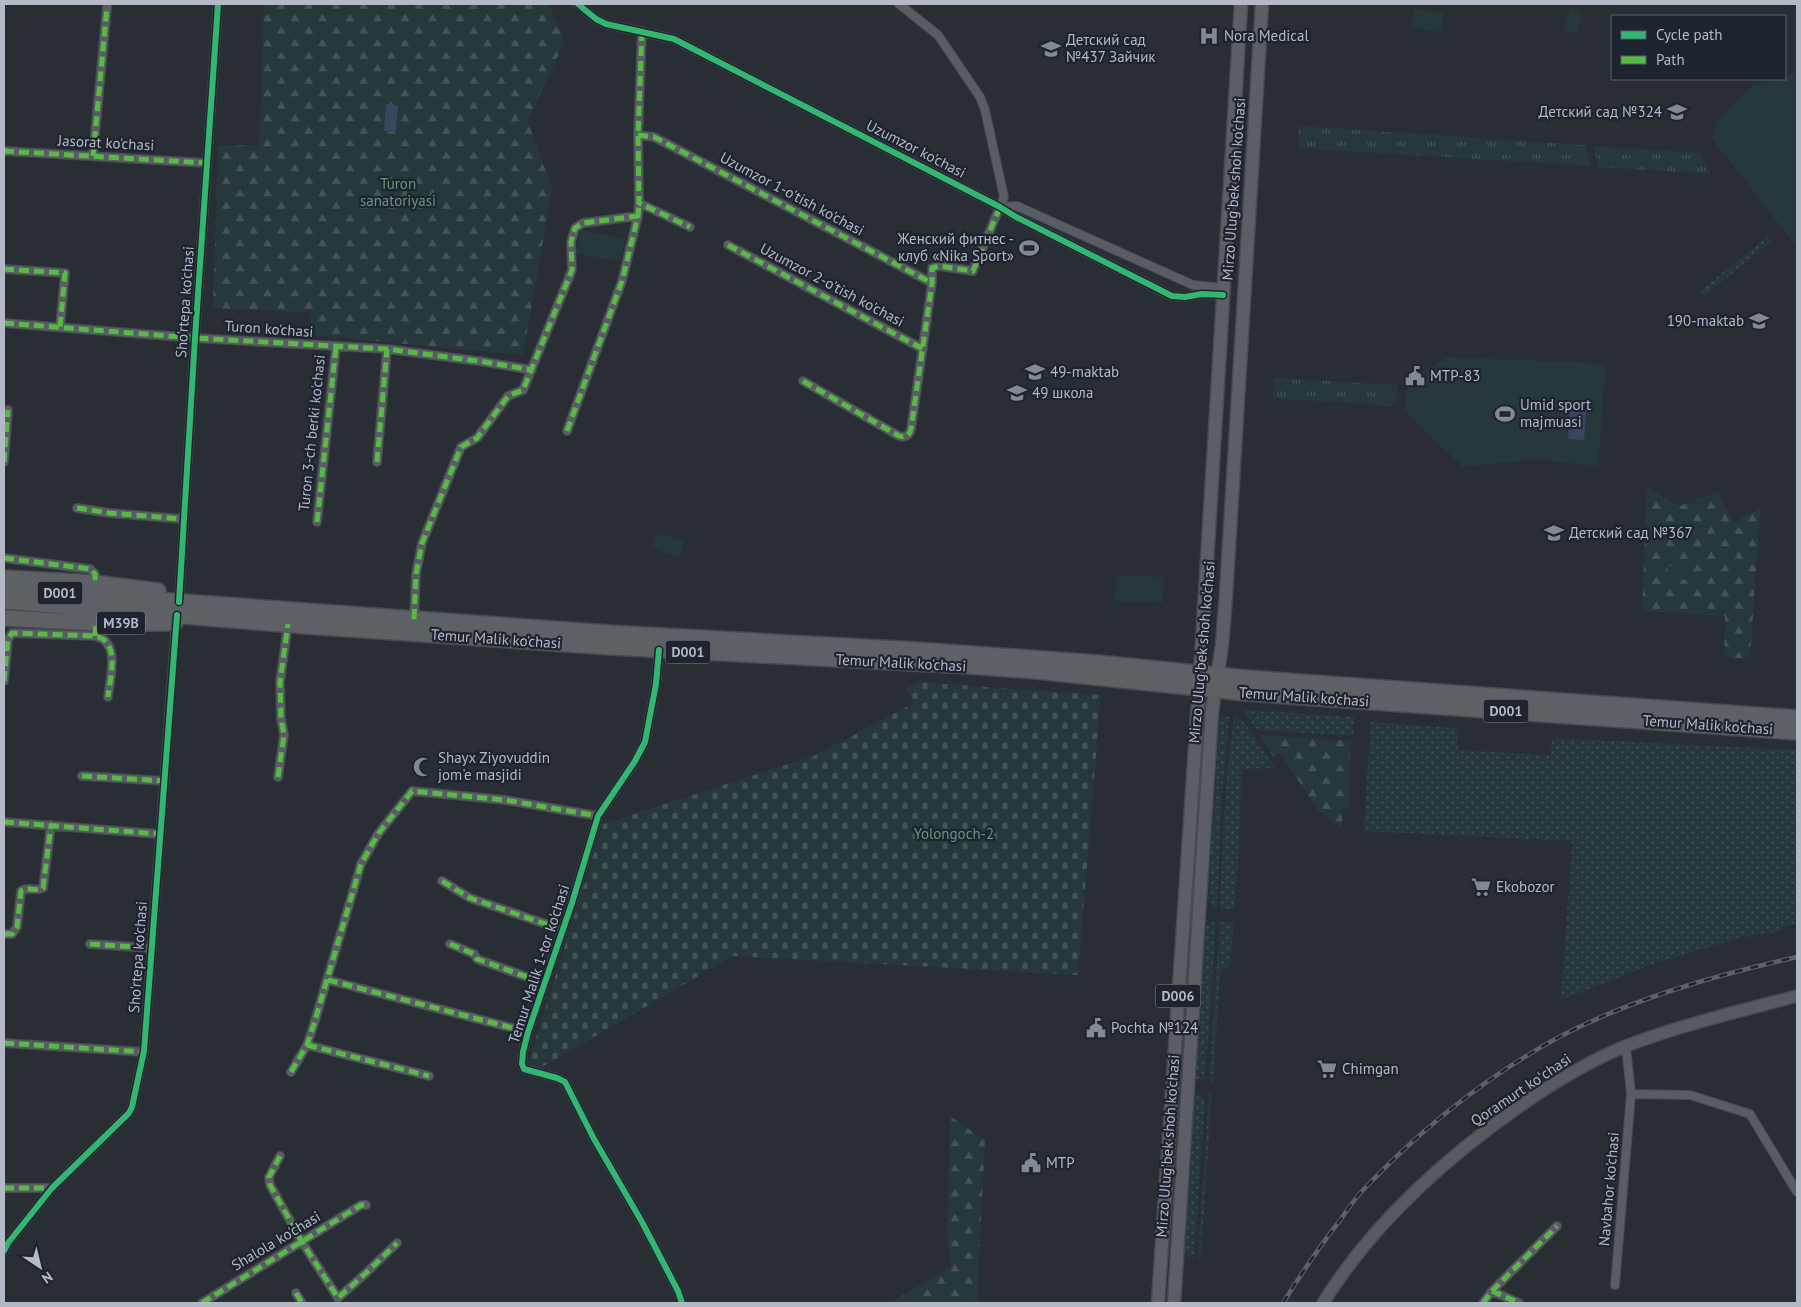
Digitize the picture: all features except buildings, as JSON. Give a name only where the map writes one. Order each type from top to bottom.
[{"type":"highway","points":[[4,578],[95,583],[178,609],[240,613]]},
{"type":"highway","name":"Temur Malik ko'chasi","points":[[4,589],[178,609]]},
{"type":"highway","name":"Temur Malik ko'chasi","points":[[4,601],[240,613],[414,619],[609,633],[1098,662],[1199,681]]},
{"type":"highway","name":"M39B","points":[[4,618],[96,630],[178,609]]},
{"type":"highway","name":"Temur Malik ko'chasi","points":[[240,613],[288,624],[659,650],[969,666],[1083,676],[1216,682],[1746,721],[1797,718]]},
{"type":"highway","name":"Temur Malik ko'chasi","points":[[1746,721],[1797,732]]},
{"type":"main road","name":"Mirzo Ulug'bek shoh ko'chasi","points":[[1158,1303],[1218,392],[1241,4]]},
{"type":"main road","name":"Mirzo Ulug'bek shoh ko'chasi","points":[[1174,1303],[1212,712],[1222,645],[1262,4]]},
{"type":"main road","points":[[1230,188],[1250,189]]},
{"type":"main road","points":[[1218,392],[1238,393]]},
{"type":"main road","points":[[1212,473],[1233,474]]},
{"type":"main road","points":[[1188,834],[1204,835]]},
{"type":"main road","name":"Qoramurt koʻchasi","points":[[1324,1303],[1358,1252],[1423,1184],[1459,1151],[1557,1081],[1625,1048],[1666,1032],[1797,996]]},
{"type":"main road","name":"Qoramurt koʻchasi","points":[[1625,1048],[1797,1000]]},
{"type":"street","name":"Sho'rtepa ko'chasi","points":[[4,1251],[8,1242],[52,1188],[132,1108],[144,1052],[159,834],[165,781],[178,609],[218,4]]},
{"type":"street","name":"Uzumzor ko'chasi","points":[[578,4],[596,18],[617,27],[674,39],[1172,296],[1185,297],[1224,292]]},
{"type":"street","points":[[804,381],[899,436],[904,437],[911,431],[932,283],[932,268],[936,266],[973,271],[1004,197],[985,110],[980,97],[938,36],[899,4]]},
{"type":"street","points":[[93,156],[107,7]]},
{"type":"street","points":[[567,430],[622,281],[638,216],[638,135],[642,31]]},
{"type":"street","name":"Uzumzor 1-o'tish ko'chasi","points":[[638,135],[654,138],[932,283]]},
{"type":"street","name":"Jasorat ko'chasi","points":[[4,151],[208,163]]},
{"type":"street","points":[[639,203],[690,227]]},
{"type":"street","name":"Uzumzor ko'chasi","points":[[1000,207],[1017,206],[1193,285],[1224,292]]},
{"type":"street","points":[[414,619],[416,574],[422,543],[461,447],[477,438],[508,396],[523,390],[572,270],[571,242],[575,228],[583,223],[638,216]]},
{"type":"street","name":"Uzumzor 2-o'tish ko'chasi","points":[[728,245],[923,349]]},
{"type":"street","points":[[4,269],[65,273],[60,327]]},
{"type":"street","name":"Turon ko'chasi","points":[[4,323],[195,338],[387,349],[532,370]]},
{"type":"street","name":"Turon 3-ch berki ko'chasi","points":[[316,522],[336,347]]},
{"type":"street","points":[[377,462],[387,349]]},
{"type":"street","points":[[4,462],[8,410]]},
{"type":"street","points":[[77,508],[109,513],[184,518]]},
{"type":"street","points":[[4,558],[90,569],[95,574],[95,583]]},
{"type":"street","points":[[278,777],[284,735],[281,718],[280,682],[288,624]]},
{"type":"street","points":[[4,681],[8,639],[12,633],[96,630],[111,650],[108,697]]},
{"type":"street","name":"Temur Malik 1-tor ko'chasi","points":[[659,650],[656,684],[645,742],[598,816],[563,930],[528,1032],[523,1052],[523,1067],[565,1082],[594,1139],[642,1222],[678,1291],[682,1303]]},
{"type":"street","points":[[82,776],[165,781]]},
{"type":"street","points":[[291,1072],[307,1045],[362,864],[378,834],[412,791],[505,800],[598,816]]},
{"type":"street","points":[[4,822],[159,834]]},
{"type":"street","points":[[4,934],[12,934],[17,927],[21,891],[43,888],[51,825]]},
{"type":"street","points":[[442,881],[470,898],[563,930]]},
{"type":"street","points":[[90,944],[151,948]]},
{"type":"street","points":[[450,944],[474,954],[477,959],[544,983]]},
{"type":"street","points":[[328,980],[528,1032]]},
{"type":"street","points":[[4,1043],[144,1052]]},
{"type":"street","points":[[307,1045],[429,1076]]},
{"type":"street","name":"Navbahor ko'chasi","points":[[1615,1286],[1631,1094],[1625,1048]]},
{"type":"street","points":[[1631,1094],[1690,1095],[1750,1114],[1797,1192]]},
{"type":"street","points":[[280,1156],[269,1177],[270,1185],[336,1300],[397,1243]]},
{"type":"street","points":[[4,1188],[52,1188]]},
{"type":"street","name":"Shalola ko'chasi","points":[[207,1302],[361,1206],[366,1205]]},
{"type":"street","points":[[1483,1303],[1492,1291],[1557,1226]]},
{"type":"street","points":[[1492,1291],[1519,1303]]},
{"type":"street","points":[[296,1293],[302,1303]]},
{"type":"green space","name":"Turon sanatoriyasi","points":[[264,4],[548,4],[565,41],[528,120],[552,189],[523,355],[310,335],[311,312],[213,308],[218,146],[259,145]]},
{"type":"green space","points":[[1414,9],[1444,14],[1440,32],[1411,27]]},
{"type":"green space","points":[[1570,9],[1583,13],[1576,34],[1563,30]]},
{"type":"green space","points":[[1797,72],[1797,247],[1712,139],[1717,122],[1752,86],[1772,80],[1786,80],[1786,76]]},
{"type":"green space","points":[[1299,126],[1586,145],[1591,166],[1298,148]]},
{"type":"green space","points":[[1594,146],[1700,153],[1710,174],[1598,167]]},
{"type":"green space","points":[[581,230],[625,239],[620,262],[576,253]]},
{"type":"green space","points":[[1767,237],[1771,242],[1705,295],[1701,290]]},
{"type":"green space","name":"Umid sport majmuasi","points":[[1448,357],[1606,364],[1598,466],[1535,459],[1463,467],[1404,411],[1410,371],[1425,371]]},
{"type":"green space","points":[[1274,378],[1397,385],[1396,406],[1273,398]]},
{"type":"green space","points":[[1647,487],[1679,506],[1718,492],[1733,522],[1760,509],[1750,659],[1724,657],[1725,616],[1642,611]]},
{"type":"green space","points":[[658,532],[684,542],[679,558],[652,548]]},
{"type":"green space","points":[[1668,566],[1690,567],[1689,580],[1667,579]]},
{"type":"green space","points":[[1116,575],[1164,577],[1163,602],[1115,601]]},
{"type":"green space","name":"Yolongoch-2","points":[[917,682],[1101,695],[1078,975],[733,956],[537,1070],[528,1063],[603,824],[816,755],[914,703],[906,689]]},
{"type":"green space","points":[[1244,711],[1354,717],[1353,736],[1257,730]]},
{"type":"green space","points":[[1220,716],[1229,717],[1222,794],[1217,908],[1208,901]]},
{"type":"green space","points":[[1234,717],[1244,722],[1275,768],[1242,769],[1234,909],[1222,909],[1220,907],[1225,794]]},
{"type":"green space","points":[[1371,722],[1457,728],[1458,750],[1551,755],[1552,738],[1797,750],[1797,924],[1783,927],[1780,931],[1739,938],[1653,964],[1561,1000],[1572,841],[1363,831]]},
{"type":"green space","points":[[1259,735],[1351,741],[1349,809],[1342,808],[1342,829],[1318,810],[1280,753],[1274,757]]},
{"type":"green space","points":[[1216,922],[1205,1080],[1195,1079],[1206,927]]},
{"type":"green space","points":[[1220,922],[1233,923],[1231,964],[1220,973],[1213,1082],[1209,1082]]},
{"type":"green space","points":[[1195,1093],[1205,1098],[1194,1259],[1185,1255]]},
{"type":"green space","points":[[1209,1093],[1212,1093],[1201,1257],[1198,1257]]},
{"type":"green space","points":[[950,1116],[985,1140],[977,1303],[890,1303],[951,1267],[947,1231]]},
{"type":"water","points":[[386,104],[398,105],[396,132],[384,131]]},
{"type":"water","points":[[1570,411],[1586,412],[1584,440],[1568,439]]},
{"type":"railway","points":[[1283,1303],[1318,1250],[1364,1189],[1432,1125],[1507,1068],[1561,1036],[1617,1010],[1706,980],[1797,957]]},
{"type":"marked path","points":[[93,156],[107,7]]},
{"type":"marked path","points":[[642,31],[638,135],[639,203],[690,227]]},
{"type":"marked path","points":[[638,135],[654,137],[932,283]]},
{"type":"marked path","points":[[4,151],[207,163]]},
{"type":"marked path","points":[[567,431],[622,281],[638,216],[639,203]]},
{"type":"marked path","points":[[803,381],[899,436],[903,437],[908,434],[911,429],[932,283],[932,268],[939,266],[973,271],[1000,207]]},
{"type":"marked path","points":[[414,619],[416,574],[422,543],[461,447],[477,438],[508,396],[523,390],[572,270],[571,242],[575,228],[583,223],[638,216]]},
{"type":"marked path","points":[[728,245],[923,349]]},
{"type":"marked path","points":[[4,269],[65,273],[60,327]]},
{"type":"marked path","points":[[4,323],[195,338],[387,349],[532,370]]},
{"type":"marked path","points":[[317,522],[336,347]]},
{"type":"marked path","points":[[377,462],[387,349]]},
{"type":"marked path","points":[[4,462],[8,410]]},
{"type":"marked path","points":[[77,508],[109,513],[183,519]]},
{"type":"marked path","points":[[4,558],[90,569],[95,574],[95,583]]},
{"type":"marked path","points":[[95,636],[96,623]]},
{"type":"marked path","points":[[278,777],[284,735],[281,718],[280,682],[288,624]]},
{"type":"marked path","points":[[4,681],[8,639],[12,633],[95,636],[103,639],[111,652],[112,671],[108,697]]},
{"type":"marked path","points":[[82,776],[165,781]]},
{"type":"marked path","points":[[291,1072],[307,1045],[361,864],[378,834],[412,791],[505,800],[598,816]]},
{"type":"marked path","points":[[4,822],[159,834]]},
{"type":"marked path","points":[[4,934],[12,934],[17,927],[21,891],[43,888],[51,825]]},
{"type":"marked path","points":[[442,881],[470,898],[563,930]]},
{"type":"marked path","points":[[90,944],[151,948]]},
{"type":"marked path","points":[[450,944],[474,954],[477,959],[544,983]]},
{"type":"marked path","points":[[328,980],[528,1032]]},
{"type":"marked path","points":[[4,1043],[144,1052]]},
{"type":"marked path","points":[[307,1045],[429,1076]]},
{"type":"marked path","points":[[280,1156],[269,1177],[270,1185],[302,1242],[338,1298],[397,1243]]},
{"type":"marked path","points":[[4,1188],[52,1188]]},
{"type":"marked path","points":[[202,1303],[361,1205],[366,1205]]},
{"type":"marked path","points":[[1483,1303],[1492,1291],[1557,1226]]},
{"type":"marked path","points":[[1492,1291],[1519,1303]]},
{"type":"marked path","points":[[296,1293],[302,1303]]},
{"type":"cycle path","points":[[179,602],[218,4]]},
{"type":"cycle path","points":[[578,4],[596,19],[606,24],[674,39],[1172,296],[1223,295]]},
{"type":"cycle path","points":[[4,1251],[8,1243],[52,1188],[129,1113],[132,1107],[144,1051],[177,615]]},
{"type":"cycle path","points":[[659,650],[656,684],[645,742],[635,761],[598,816],[572,903],[528,1032],[522,1064],[524,1069],[565,1082],[594,1139],[642,1222],[678,1291],[682,1303]]},
{"type":"place","name":"Nora Medical","points":[[1209,36]]},
{"type":"place","name":"Детский сад №437 Зайчик","points":[[1051,49]]},
{"type":"place","name":"Детский сад №324","points":[[1677,112]]},
{"type":"place","name":"Женский фитнес - клуб «Nika Sport»","points":[[1029,248]]},
{"type":"place","name":"190-maktab","points":[[1759,321]]},
{"type":"place","name":"49-maktab","points":[[1035,372]]},
{"type":"place","name":"MTP-83","points":[[1415,376]]},
{"type":"place","name":"49 школа","points":[[1017,393]]},
{"type":"place","name":"Umid sport majmuasi","points":[[1505,414]]},
{"type":"place","name":"Детский сад №367","points":[[1554,533]]},
{"type":"place","name":"Shayx Ziyovuddin jom'e masjidi","points":[[423,767]]},
{"type":"place","name":"Ekobozor","points":[[1481,887]]},
{"type":"place","name":"Pochta №124","points":[[1096,1028]]},
{"type":"place","name":"Chimgan","points":[[1327,1069]]},
{"type":"place","name":"MTP","points":[[1031,1163]]}]
